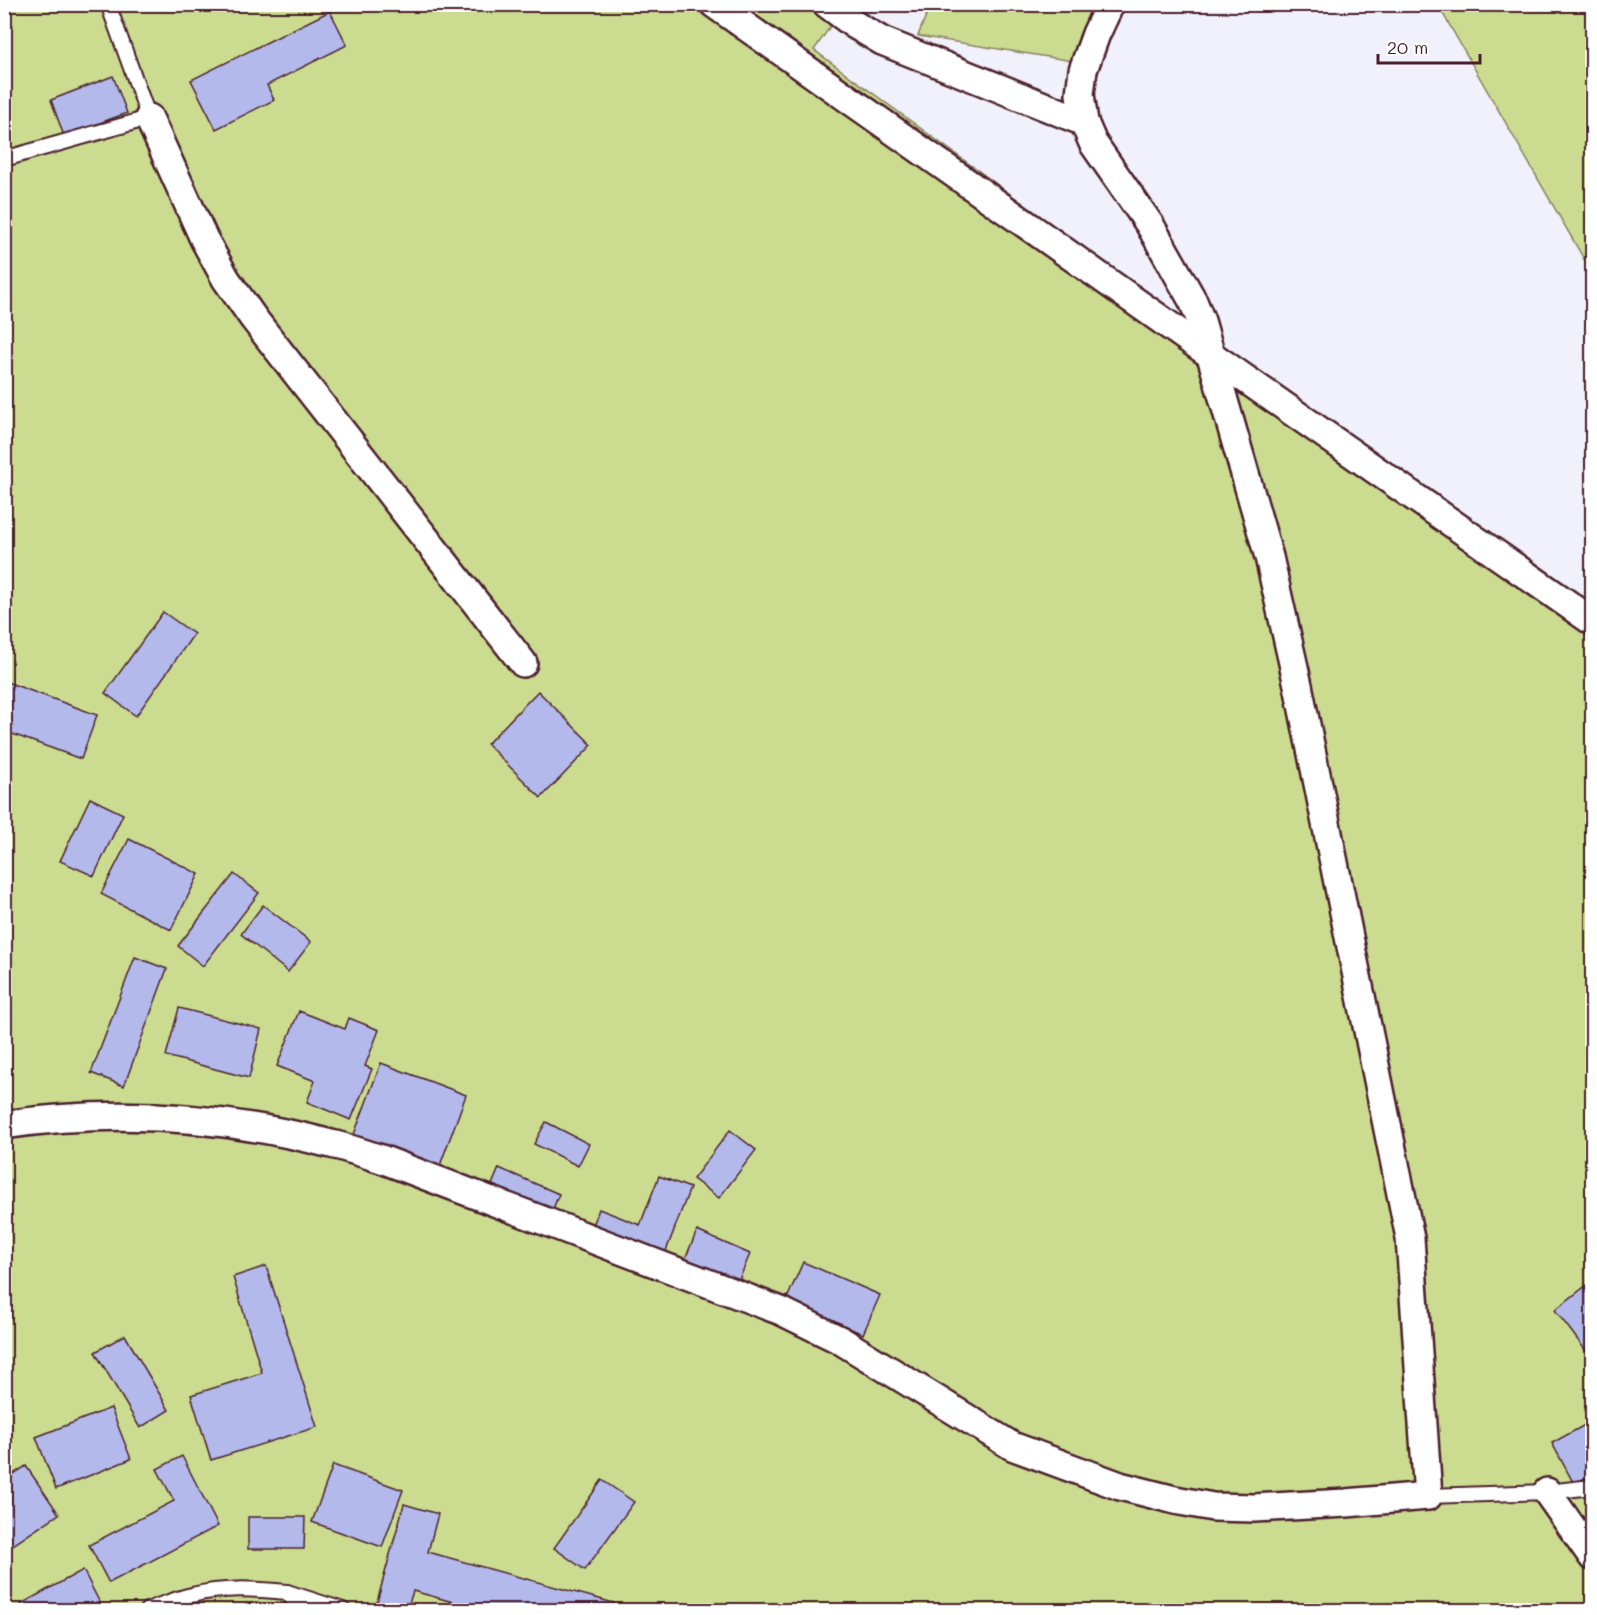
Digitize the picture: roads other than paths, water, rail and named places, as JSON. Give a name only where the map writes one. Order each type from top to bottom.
[{"type":"street","points":[[714,4],[1593,621]]},
{"type":"street","points":[[827,4],[882,41],[1084,122]]},
{"type":"street","points":[[4,1125],[111,1116],[174,1119],[283,1132],[384,1160],[781,1311],[840,1340],[1011,1446],[1120,1486],[1213,1507],[1254,1508],[1428,1496],[1410,1238],[1298,685],[1269,557],[1201,321],[1193,301],[1150,225],[1093,143],[1084,122],[1080,94],[1083,70],[1110,4]]},
{"type":"street","points":[[149,118],[204,238],[226,279],[254,319],[523,663]]},
{"type":"street","points":[[1547,1492],[1593,1557]]},
{"type":"lane","points":[[4,159],[149,118],[108,4]]},
{"type":"lane","points":[[1428,1496],[1547,1492],[1593,1487]]},
{"type":"lane","points":[[147,1611],[192,1594],[258,1589],[287,1592],[343,1611]]},
{"type":"lane","points":[[287,1592],[301,1611]]}]
